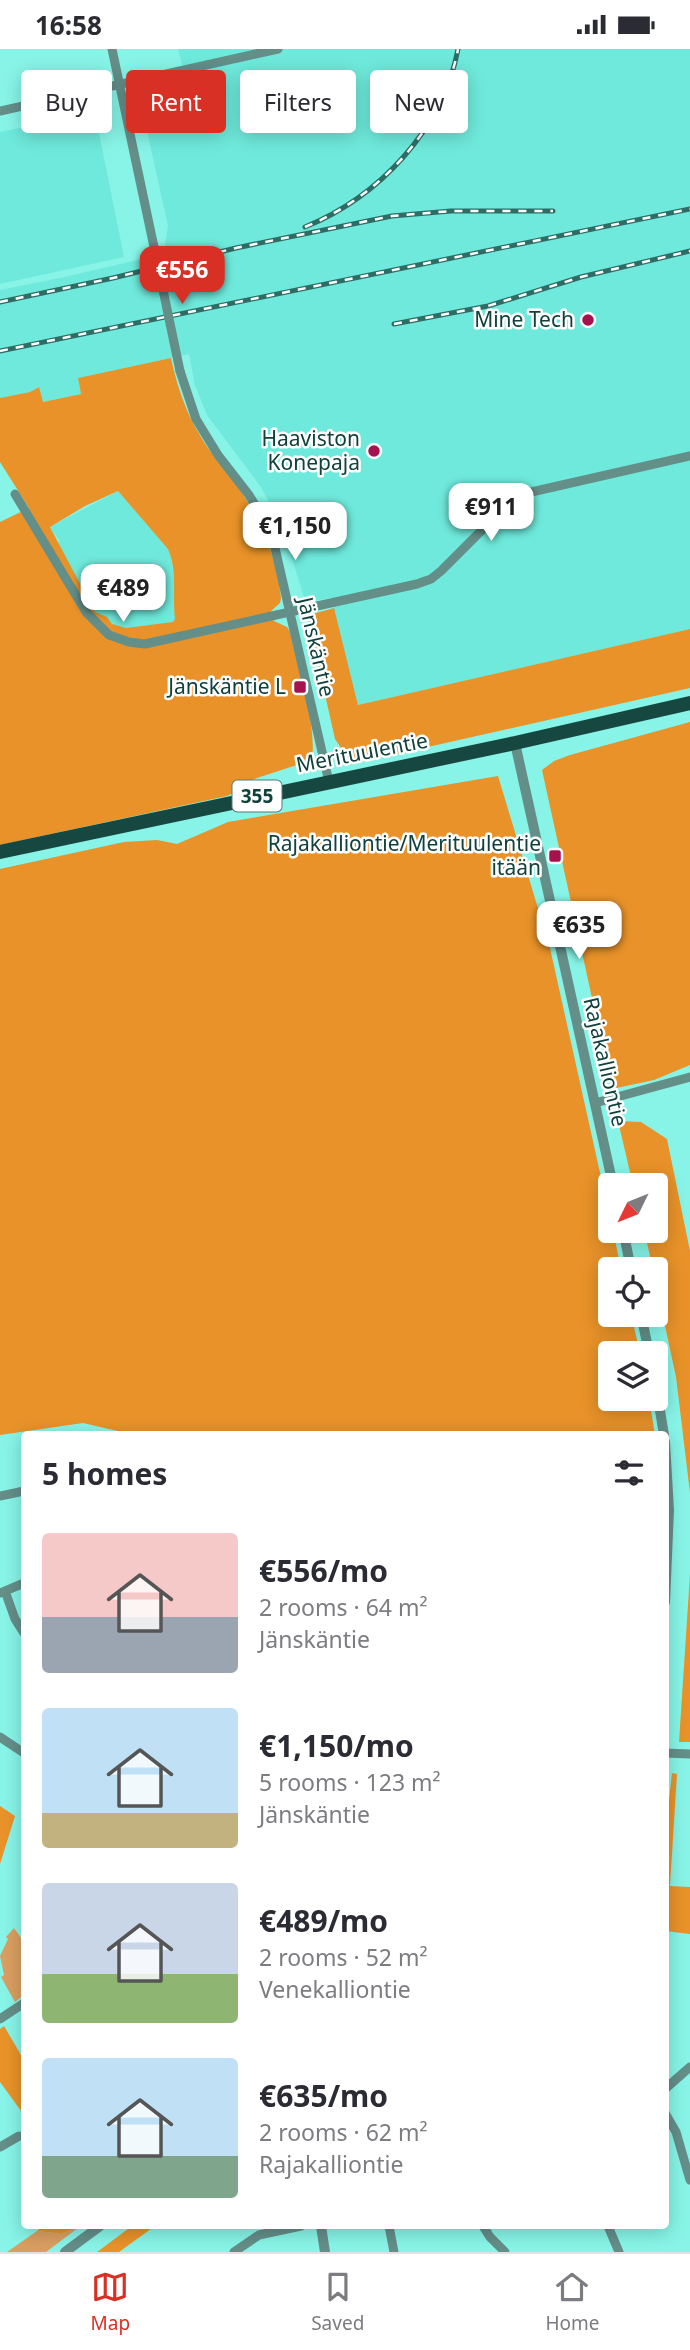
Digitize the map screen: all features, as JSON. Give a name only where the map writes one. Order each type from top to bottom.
[{"type":"main road","name":"Merituulentie","points":[[0,852],[515,743],[690,703]]},
{"type":"street","name":"Jänskäntie","points":[[112,49],[180,371],[196,419],[261,515],[278,559],[329,782]]},
{"type":"street","points":[[0,111],[278,49]]},
{"type":"street","points":[[15,494],[86,612],[109,635],[145,644],[417,584],[431,579],[506,506],[527,493],[690,456]]},
{"type":"street","name":"Rajakalliontie","points":[[515,743],[609,1173]]},
{"type":"street","points":[[594,1103],[690,1077]]},
{"type":"street","points":[[660,1411],[663,1431]]},
{"type":"street","points":[[0,1496],[21,1492]]},
{"type":"street","points":[[21,1584],[2,1592],[21,1628]]},
{"type":"street","points":[[0,1737],[21,1751]]},
{"type":"street","points":[[669,1753],[690,1754]]},
{"type":"street","points":[[0,2019],[21,2005]]},
{"type":"street","points":[[669,2085],[690,2067]]},
{"type":"street","points":[[669,2120],[676,2132],[690,2180]]},
{"type":"street","points":[[0,2147],[19,2136]]},
{"type":"street","points":[[65,2252],[96,2229]]},
{"type":"street","points":[[234,2252],[245,2248],[259,2235],[287,2229]]},
{"type":"street","points":[[321,2229],[325,2252]]},
{"type":"street","points":[[390,2229],[394,2252]]},
{"type":"street","points":[[485,2229],[505,2252]]},
{"type":"street","points":[[608,2229],[619,2252]]},
{"type":"shaded area","points":[[178,49],[690,49],[690,629],[358,705],[331,598],[307,602],[305,600],[281,524],[261,487],[207,415],[195,385],[189,354],[78,378],[81,394],[42,402],[39,387],[30,392],[0,398],[0,290],[167,253],[165,245],[168,226],[148,133],[226,133],[226,70],[183,70]]},
{"type":"shaded area","points":[[21,128],[21,133],[99,133],[124,257],[0,284],[0,132]]},
{"type":"shaded area","points":[[171,358],[183,399],[196,428],[249,504],[270,549],[281,598],[280,603],[271,611],[274,621],[287,627],[290,632],[312,730],[312,760],[242,783],[242,789],[227,796],[0,845],[0,522],[29,508],[0,462],[0,398],[30,392],[39,387],[43,402],[81,394],[78,378]],"holes":[[[118,491],[168,549],[174,575],[175,619],[173,622],[126,628],[112,624],[107,617],[95,612],[50,527],[85,506]]]},
{"type":"shaded area","points":[[118,491],[171,556],[175,586],[173,623],[126,628],[112,624],[107,617],[95,612],[50,527]]},
{"type":"shaded area","points":[[334,608],[358,705],[690,629],[690,688],[352,764],[335,739],[309,615]]},
{"type":"shaded area","points":[[690,722],[690,1065],[654,1080],[612,1089],[542,770],[554,761],[570,755]]},
{"type":"shaded area","points":[[498,776],[550,948],[600,1173],[598,1243],[616,1243],[619,1257],[598,1257],[598,1327],[634,1327],[637,1341],[598,1341],[598,1411],[651,1411],[654,1431],[118,1431],[83,1423],[0,1435],[0,869],[124,842],[157,840],[177,844],[228,822]]},
{"type":"shaded area","points":[[618,1121],[641,1122],[667,1139],[690,1251],[690,1493],[676,1377],[665,1327],[668,1327],[668,1257],[650,1257],[647,1243],[668,1243],[668,1173],[630,1173]]},
{"type":"shaded area","points":[[690,1574],[690,1742],[679,1742]]},
{"type":"shaded area","points":[[672,1773],[677,1774],[670,1886],[690,1887],[690,1934],[669,1931],[669,1801]]},
{"type":"shaded area","points":[[0,1806],[15,1816],[0,1864]]},
{"type":"shaded area","points":[[14,1928],[21,1938],[21,1997],[15,2002],[1,1977],[4,1975],[0,1956],[8,1939],[6,1937]]},
{"type":"shaded area","points":[[4,2026],[21,2055],[21,2111],[0,2082],[0,2029]]},
{"type":"shaded area","points":[[39,2229],[74,2229],[62,2234],[37,2231]]},
{"type":"shaded area","points":[[77,2229],[46,2252],[7,2252],[37,2231],[62,2234]]},
{"type":"shaded area","points":[[128,2229],[151,2229],[119,2252],[97,2252]]},
{"type":"railway","points":[[305,227],[358,198],[404,157],[423,133],[438,106],[458,49]]},
{"type":"railway","points":[[0,351],[690,209]]},
{"type":"railway","points":[[0,302],[236,248],[392,216],[451,211],[553,211]]},
{"type":"railway","points":[[394,324],[488,306],[581,277],[690,251]]},
{"type":"place","name":"Mine Tech","points":[[588,320]]},
{"type":"place","name":"Haaviston Konepaja","points":[[374,451]]},
{"type":"place","name":"Jänskäntie L","points":[[300,687]]},
{"type":"place","name":"Rajakalliontie/Merituulentie itään","points":[[555,856]]}]
